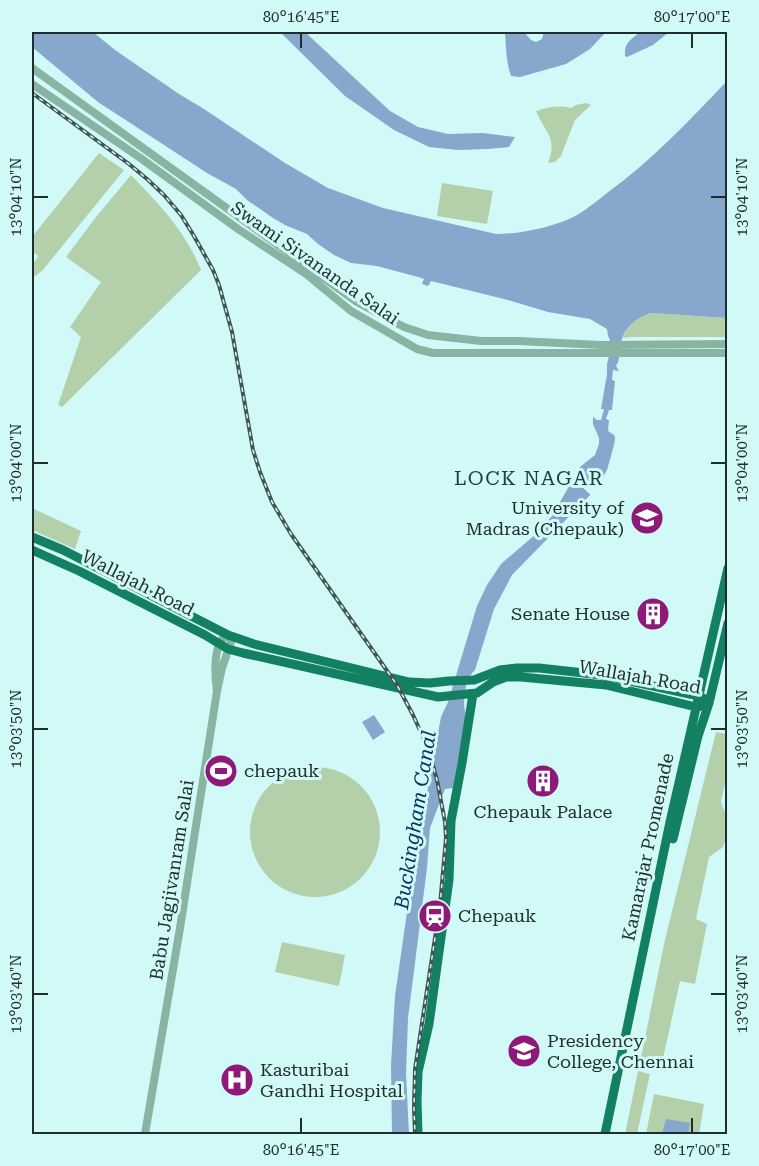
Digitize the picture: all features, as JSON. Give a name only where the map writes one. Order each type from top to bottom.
[{"type":"main road","name":"Wallajah Road","points":[[32,537],[63,550],[228,635],[254,644],[409,682],[474,680],[501,670],[540,668],[602,675],[699,696],[709,703],[696,707],[606,685],[521,677],[506,677],[472,694],[438,697],[344,677],[228,649],[79,571],[32,550]]},
{"type":"main road","name":"Kamarajar Promenade","points":[[605,1134],[670,822],[728,568]]},
{"type":"main road","name":"Kamarajar Promenade","points":[[611,1134],[659,896],[728,623]]},
{"type":"main road","points":[[418,1134],[418,1072],[429,1024],[449,880],[451,821],[472,694]]},
{"type":"street","name":"Swami Sivananda Salai","points":[[32,68],[357,302],[404,327],[428,334],[481,341],[518,341],[601,349]]},
{"type":"street","name":"Swami Sivananda Salai","points":[[32,84],[306,274],[351,311],[417,350],[433,353],[624,349],[728,353]]},
{"type":"street","points":[[228,221],[234,214]]},
{"type":"street","name":"Swami Sivananda Salai","points":[[624,349],[728,344]]},
{"type":"street","points":[[217,691],[231,642],[228,635],[223,637],[219,644]]},
{"type":"street","name":"Babu Jagjivanram Salai","points":[[146,1134],[217,691],[215,673],[219,644]]},
{"type":"green space","points":[[586,103],[591,105],[575,120],[561,156],[555,162],[548,163],[552,147],[551,141],[536,111],[553,107],[571,108]]},
{"type":"green space","points":[[99,153],[124,170],[42,271],[35,276],[32,275],[32,266],[38,256],[32,251],[32,237]]},
{"type":"green space","points":[[131,175],[180,231],[201,270],[62,407],[58,405],[81,337],[70,327],[101,282],[66,257]]},
{"type":"green space","points":[[442,183],[493,191],[487,224],[437,216]]},
{"type":"green space","points":[[652,313],[727,318],[727,337],[623,338],[634,321]]},
{"type":"green space","points":[[32,508],[81,531],[75,549],[32,530]]},
{"type":"green space","points":[[716,732],[726,734],[727,774],[721,802],[727,818],[727,838],[722,848],[709,857],[696,919],[707,924],[695,984],[680,981],[662,1063],[641,1058],[664,944]]},
{"type":"green space","points":[[315,767],[340,772],[361,786],[375,807],[380,832],[375,857],[361,878],[340,892],[315,897],[290,892],[269,878],[255,857],[250,832],[255,807],[269,786],[290,772]]},
{"type":"green space","points":[[282,942],[345,955],[339,986],[275,972]]},
{"type":"green space","points":[[638,1071],[650,1074],[637,1134],[625,1134]]},
{"type":"green space","points":[[654,1094],[704,1104],[699,1134],[646,1134]]},
{"type":"water","points":[[32,32],[93,32],[179,94],[328,188],[383,208],[496,234],[527,231],[577,215],[654,155],[697,113],[727,79],[727,318],[652,313],[635,321],[627,329],[616,366],[619,371],[613,370],[612,380],[615,381],[612,410],[609,410],[606,419],[609,420],[608,431],[615,438],[607,470],[595,490],[512,575],[494,609],[475,670],[466,685],[464,704],[466,716],[453,788],[445,789],[430,828],[408,1018],[406,1074],[409,1134],[392,1134],[391,1065],[395,996],[410,891],[415,882],[422,820],[441,717],[448,702],[477,606],[487,585],[501,564],[536,534],[552,516],[580,467],[595,455],[599,438],[593,424],[593,417],[601,420],[604,409],[601,409],[610,352],[607,329],[590,319],[548,312],[431,281],[428,286],[422,284],[424,279],[418,277],[377,266],[351,263],[334,255],[307,234],[273,218],[247,200],[236,189],[207,173],[98,102],[32,47]]},
{"type":"water","points":[[280,32],[305,32],[390,111],[418,127],[448,134],[483,133],[515,137],[509,147],[458,150],[429,147],[394,130],[345,96]]},
{"type":"water","points":[[505,32],[524,32],[536,42],[542,39],[544,32],[606,32],[590,49],[566,64],[520,77],[511,76]]},
{"type":"water","points":[[640,32],[669,32],[653,45],[625,56],[627,44]]},
{"type":"water","points":[[374,715],[385,732],[373,740],[362,722]]},
{"type":"water","points":[[666,1119],[690,1123],[688,1134],[662,1134]]},
{"type":"pier","points":[[576,471],[599,490],[593,497],[571,477]]},
{"type":"railway","points":[[32,93],[147,179],[181,215],[194,236],[219,285],[232,332],[253,450],[272,502],[291,534],[397,685],[428,748],[437,780],[446,838],[440,905],[415,1069],[415,1134]]},
{"type":"place","name":"University of Madras (Chepauk)","points":[[647,518]]},
{"type":"place","name":"Senate House","points":[[653,614]]},
{"type":"place","name":"chepauk","points":[[221,771]]},
{"type":"place","name":"Chepauk Palace","points":[[543,781]]},
{"type":"place","name":"Chepauk","points":[[435,916]]},
{"type":"place","name":"Presidency College, Chennai","points":[[524,1051]]},
{"type":"place","name":"Kasturibai Gandhi Hospital","points":[[237,1080]]},
{"type":"district","name":"LOCK NAGAR","points":[[529,478]]},
{"type":"water label","name":"Buckingham Canal","points":[[415,820]]}]
